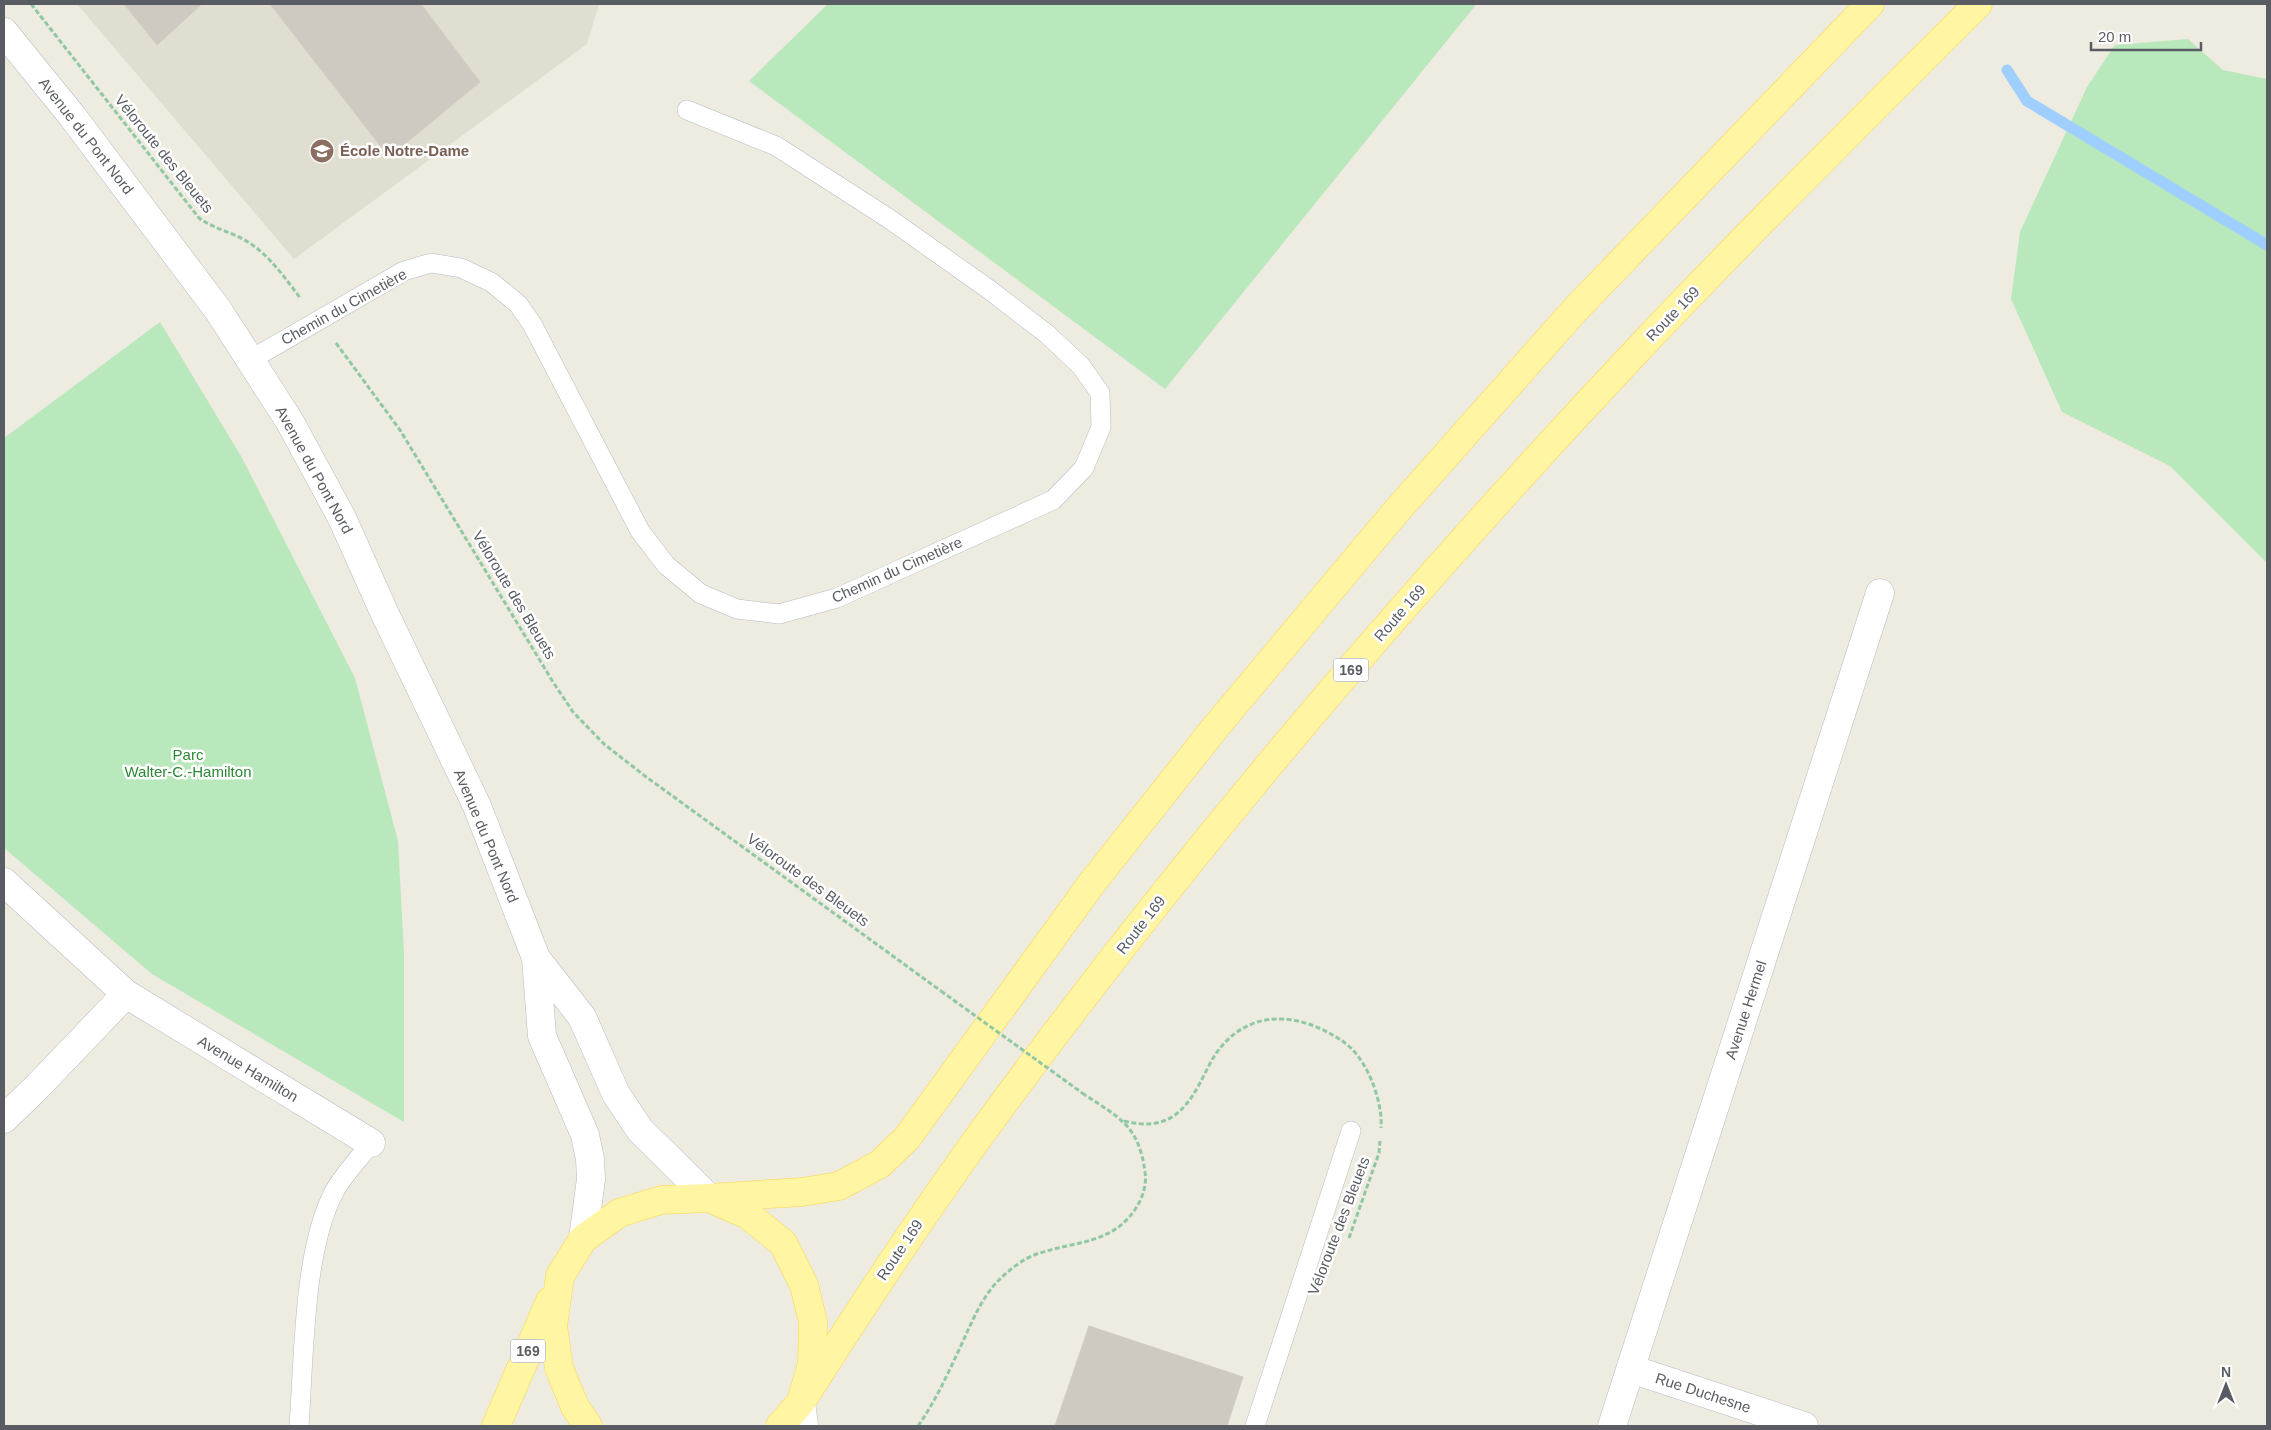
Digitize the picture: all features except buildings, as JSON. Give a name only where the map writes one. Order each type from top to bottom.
[{"type":"main road","points":[[588,1426],[575,1407],[559,1368],[553,1326],[560,1276],[583,1239],[619,1213],[661,1200],[802,1192],[839,1186],[880,1164],[907,1138],[1092,884],[1214,729],[1394,514],[1574,311],[1870,4]]},
{"type":"main road","name":"Route 169","points":[[780,1426],[803,1414],[896,1254],[982,1133],[1133,934],[1257,780],[1443,562],[1631,357],[1978,4]]},
{"type":"main road","points":[[709,1198],[748,1215],[783,1243],[804,1285],[813,1322],[812,1364],[803,1414]]},
{"type":"main road","name":"169","points":[[496,1426],[560,1276]]},
{"type":"street","name":"Avenue du Pont Nord","points":[[4,32],[73,117],[218,310],[290,422],[342,518],[477,806],[536,958],[582,1017],[616,1094],[640,1130],[709,1198]]},
{"type":"street","name":"Avenue Hermel","points":[[1612,1426],[1880,593]]},
{"type":"street","name":"Avenue Hamilton","points":[[4,882],[126,994],[371,1143]]},
{"type":"street","name":"Avenue du Pont Nord","points":[[536,958],[542,1036],[586,1135],[591,1179],[583,1239]]},
{"type":"street","points":[[4,1119],[126,994]]},
{"type":"street","name":"Rue Duchesne","points":[[1631,1369],[1804,1426]]},
{"type":"lane","name":"Chemin du Cimetière","points":[[250,360],[404,271],[431,263],[461,268],[491,282],[518,304],[532,324],[640,531],[666,565],[701,594],[737,609],[779,614],[837,598],[1053,500],[1084,468],[1101,427],[1100,392],[1081,366],[1047,334],[987,288],[888,218],[776,146],[687,110]]},
{"type":"lane","points":[[1256,1426],[1351,1131]]},
{"type":"lane","points":[[300,1426],[310,1281],[321,1227],[334,1192],[371,1143]]},
{"type":"path","name":"Véloroute des Bleuets","points":[[31,4],[199,218],[210,226],[246,240],[263,252],[318,320],[400,430],[573,712],[604,744],[645,776],[1085,1095],[1124,1121]]},
{"type":"path","points":[[1124,1121],[1137,1124],[1156,1123],[1172,1117],[1188,1103],[1225,1042],[1253,1024],[1269,1019],[1283,1019],[1309,1022],[1329,1032],[1348,1045],[1365,1068],[1379,1101],[1381,1130]]},
{"type":"path","points":[[918,1426],[934,1403],[977,1312],[998,1281],[1015,1267],[1038,1253],[1106,1236],[1129,1220],[1141,1200],[1146,1178],[1143,1156],[1136,1136],[1124,1121]]},
{"type":"path","name":"Véloroute des Bleuets","points":[[1348,1240],[1379,1153],[1380,1137]]},
{"type":"shaded area","name":"École Notre-Dame","points":[[77,4],[599,4],[587,44],[294,259]]},
{"type":"green space","points":[[828,4],[1473,4],[1475,6],[1165,389],[749,81]]},
{"type":"green space","points":[[2188,39],[2223,70],[2267,79],[2267,563],[2170,466],[2062,412],[2011,299],[2020,232],[2087,87],[2115,45]]},
{"type":"green space","name":"Parc Walter-C.-Hamilton","points":[[160,322],[241,456],[355,678],[398,841],[404,953],[404,1122],[152,974],[4,848],[4,438]]},
{"type":"waterway","points":[[2007,70],[2027,101],[2267,245]]},
{"type":"place","name":"École Notre-Dame","points":[[322,151]]}]
